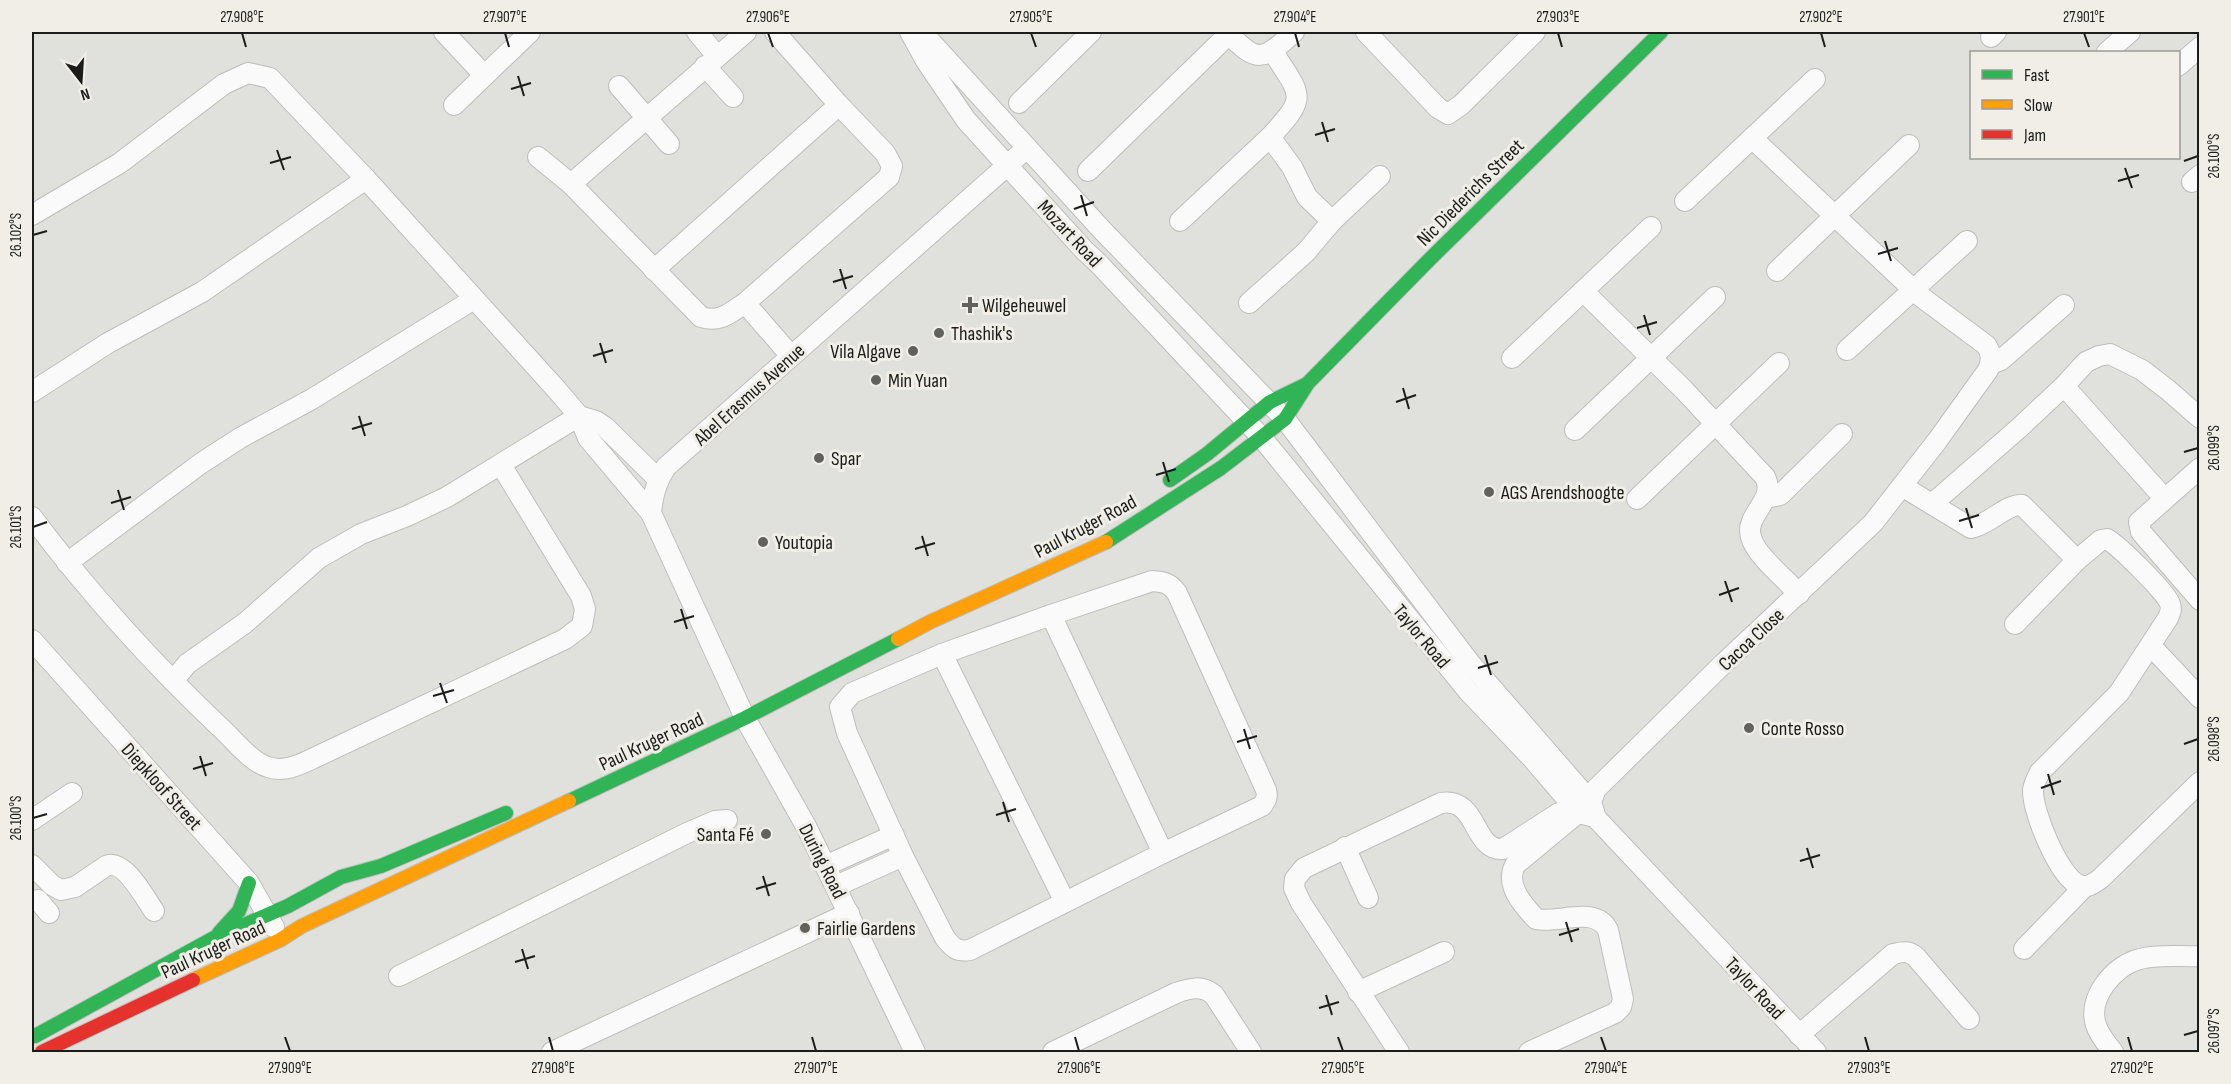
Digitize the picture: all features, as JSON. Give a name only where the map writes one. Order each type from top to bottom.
[{"type":"street","points":[[444,32],[484,75]]},
{"type":"street","points":[[454,105],[530,32]]},
{"type":"street","points":[[697,32],[711,61],[733,97]]},
{"type":"street","points":[[571,184],[746,32]]},
{"type":"street","points":[[538,157],[571,184],[701,317],[711,321],[722,318],[745,303],[889,177],[892,166],[885,153],[839,105],[776,32]]},
{"type":"street","name":"Mozart Road","points":[[910,32],[926,61],[966,120],[1262,438]]},
{"type":"street","name":"Mozart Road","points":[[919,32],[930,41],[1102,230],[1285,419]]},
{"type":"street","points":[[1020,102],[1091,32]]},
{"type":"street","points":[[1088,171],[1228,33],[1244,50],[1254,55],[1273,52],[1294,32]]},
{"type":"street","points":[[1373,34],[1438,108],[1449,114],[1535,32]]},
{"type":"street","name":"Nic Diederichs Street","points":[[1285,419],[1308,383],[1430,259],[1661,32]]},
{"type":"street","points":[[2108,51],[2130,32]]},
{"type":"street","points":[[2180,64],[2199,47]]},
{"type":"street","points":[[1180,221],[1270,137],[1292,113],[1297,102],[1297,94],[1293,83],[1273,52]]},
{"type":"street","points":[[32,214],[120,163],[225,84],[248,73],[270,78],[366,179],[579,416],[588,438],[651,513],[745,708]]},
{"type":"street","points":[[1685,201],[1815,79]]},
{"type":"street","points":[[619,86],[669,144]]},
{"type":"street","points":[[654,270],[839,105]]},
{"type":"street","points":[[1270,137],[1292,167],[1307,197],[1332,221]]},
{"type":"street","points":[[1752,138],[1914,290],[1986,345],[1991,356],[1990,364],[2001,360],[2064,304]]},
{"type":"street","points":[[1777,272],[1910,145]]},
{"type":"street","name":"Abel Erasmus Avenue","points":[[651,513],[658,479],[666,467],[1026,148]]},
{"type":"street","points":[[1249,303],[1306,252],[1332,221],[1380,176]]},
{"type":"street","points":[[32,392],[108,343],[209,287],[366,179]]},
{"type":"street","points":[[1512,358],[1651,227]]},
{"type":"street","points":[[1846,350],[1967,240]]},
{"type":"street","points":[[1583,291],[1684,390],[1765,477],[1768,488],[1766,498],[1750,525],[1750,534],[1761,554],[1804,589]]},
{"type":"street","points":[[1575,430],[1715,297]]},
{"type":"street","points":[[67,563],[200,464],[240,438],[312,399],[474,299]]},
{"type":"street","points":[[745,303],[791,356]]},
{"type":"street","points":[[1932,504],[2018,429],[2086,362],[2099,356],[2110,354],[2142,370],[2199,418]]},
{"type":"street","points":[[1637,499],[1779,363]]},
{"type":"street","name":"Cacoa Close","points":[[1587,803],[1723,664],[1873,523],[1937,441],[1990,364]]},
{"type":"street","name":"Nic Diederichs Street","points":[[1270,402],[1308,383]]},
{"type":"street","points":[[2064,386],[2164,498]]},
{"type":"street","name":"Paul Kruger Road","points":[[1159,488],[1207,454],[1270,402]]},
{"type":"street","points":[[173,681],[187,664],[245,623],[319,558],[361,534],[407,516],[447,496],[579,416],[596,421],[605,427],[658,479]]},
{"type":"street","name":"Paul Kruger Road","points":[[552,794],[1110,540],[1221,468],[1285,419]]},
{"type":"street","name":"Taylor Road","points":[[1285,419],[1470,663],[1587,803],[1816,1053]]},
{"type":"street","points":[[1766,498],[1780,495],[1842,434]]},
{"type":"street","name":"Taylor Road","points":[[1262,438],[1468,691],[1587,803]]},
{"type":"street","points":[[32,517],[67,563],[173,681],[249,754],[266,767],[281,769],[296,766],[316,757],[576,632],[582,626],[585,609],[581,596],[501,465]]},
{"type":"street","points":[[2199,468],[2142,519],[2139,528],[2199,600]]},
{"type":"street","points":[[1902,486],[1971,528],[1982,526],[2013,506],[2022,505],[2077,560]]},
{"type":"street","points":[[2015,624],[2077,560],[2101,540],[2107,539],[2164,593],[2171,605],[2171,611],[2151,646],[2119,693],[2040,772],[2035,782],[2033,791],[2037,814],[2055,855],[2072,880],[2078,885],[2085,886]]},
{"type":"street","name":"Paul Kruger Road","points":[[817,665],[1065,545]]},
{"type":"street","points":[[1152,581],[1171,585],[1177,593],[1266,790],[1267,798],[1262,806],[970,950],[959,951],[952,947],[945,938],[903,856],[847,733],[840,707],[852,693],[942,654],[1152,581]]},
{"type":"street","points":[[1051,615],[1163,853]]},
{"type":"street","name":"Diepkloof Street","points":[[32,640],[249,883],[280,940]]},
{"type":"street","points":[[2151,646],[2199,698]]},
{"type":"street","points":[[942,654],[1065,902]]},
{"type":"street","name":"Paul Kruger Road","points":[[42,1053],[280,940],[302,926],[745,708]]},
{"type":"street","name":"During Road","points":[[745,708],[836,886],[915,1053]]},
{"type":"street","points":[[2024,948],[2085,886],[2100,879],[2199,782]]},
{"type":"street","points":[[32,820],[72,793]]},
{"type":"street","points":[[1399,1053],[1301,903],[1294,888],[1295,879],[1304,868],[1431,806],[1452,801],[1464,808],[1487,843],[1492,847],[1503,849],[1587,803]]},
{"type":"street","points":[[1529,1053],[1615,1013],[1621,1007],[1623,999],[1608,930],[1603,921],[1593,916],[1536,919],[1512,886],[1512,871],[1515,865],[1587,803]]},
{"type":"street","name":"Paul Kruger Road","points":[[32,1038],[214,938],[288,906],[341,877],[381,866],[521,807]]},
{"type":"street","points":[[399,976],[687,834],[715,821],[727,820]]},
{"type":"street","points":[[825,866],[894,835]]},
{"type":"street","points":[[1345,847],[1368,898]]},
{"type":"street","points":[[836,886],[903,856]]},
{"type":"street","points":[[32,865],[52,885],[61,890],[68,890],[111,863],[122,868],[154,911]]},
{"type":"street","points":[[214,938],[239,910],[249,883]]},
{"type":"street","points":[[552,1053],[715,974],[849,913]]},
{"type":"street","points":[[1799,1035],[1893,954],[1904,951],[1911,952],[1916,957],[1969,1019]]},
{"type":"street","points":[[1358,992],[1444,952]]},
{"type":"street","points":[[2113,1053],[2095,1025],[2094,1014],[2096,1000],[2118,969],[2142,958],[2199,956]]},
{"type":"street","points":[[1053,1053],[1176,993],[1195,988],[1208,990],[1214,995],[1251,1053]]},
{"type":"traffic: fast","points":[[1106,542],[1221,468],[1285,419],[1308,383],[1430,259],[1661,32]]},
{"type":"traffic: fast","points":[[1170,480],[1207,454],[1270,402],[1307,384]]},
{"type":"traffic: fast","points":[[569,801],[745,718],[898,639]]},
{"type":"traffic: fast","points":[[35,1036],[214,938],[288,906],[341,877],[381,866],[506,813]]},
{"type":"traffic: fast","points":[[219,933],[239,911],[249,883]]},
{"type":"traffic: slow","points":[[898,639],[930,622],[1106,542]]},
{"type":"traffic: slow","points":[[193,980],[280,940],[302,926],[569,801]]},
{"type":"traffic: jam","points":[[42,1052],[193,980]]},
{"type":"place","name":"Wilgeheuwel","points":[[970,305]]},
{"type":"place","name":"Thashik's","points":[[939,333]]},
{"type":"place","name":"Vila Algave","points":[[913,351]]},
{"type":"place","name":"Min Yuan","points":[[876,380]]},
{"type":"place","name":"Spar","points":[[819,458]]},
{"type":"place","name":"AGS Arendshoogte","points":[[1489,492]]},
{"type":"place","name":"Youtopia","points":[[763,542]]},
{"type":"place","name":"Conte Rosso","points":[[1749,728]]},
{"type":"place","name":"Santa Fé","points":[[766,834]]},
{"type":"place","name":"Fairlie Gardens","points":[[805,928]]}]
